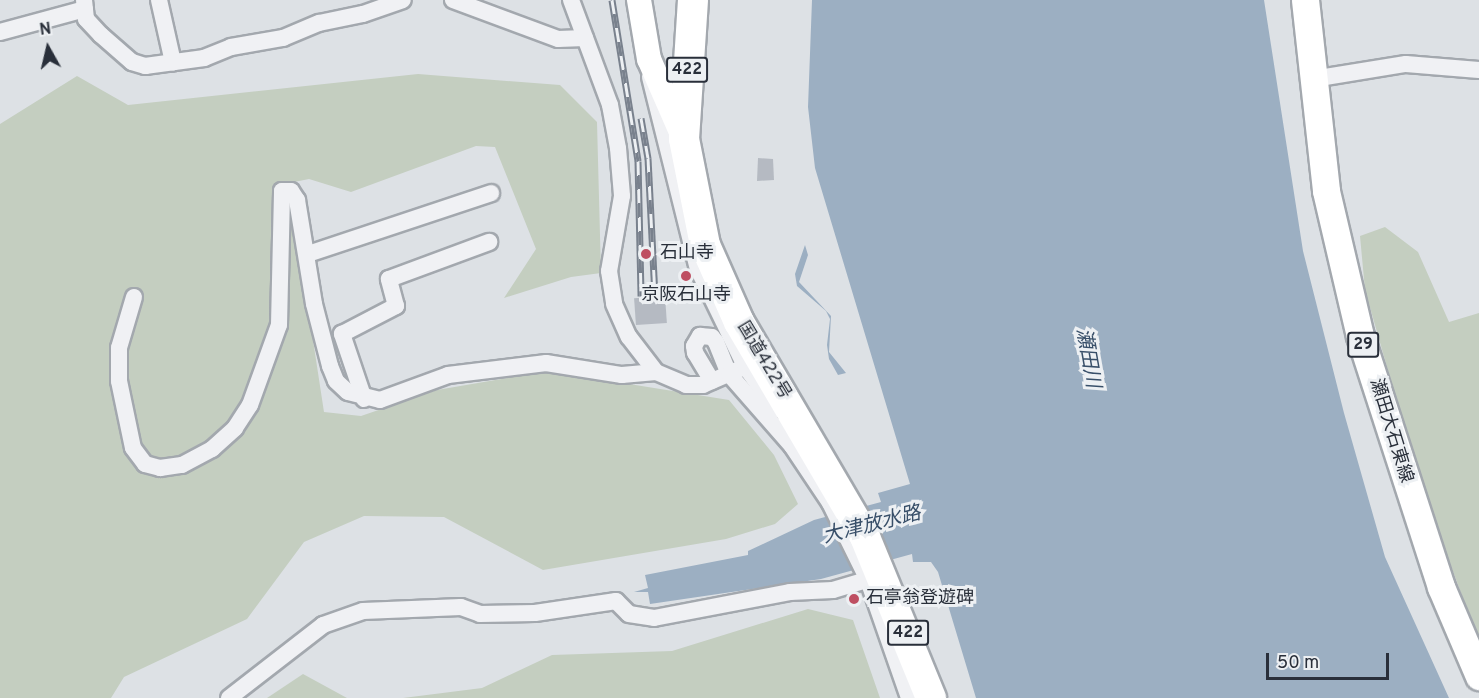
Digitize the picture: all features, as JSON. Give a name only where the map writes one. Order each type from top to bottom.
[{"type":"highway","name":"国道422号","points":[[693,0],[684,139],[705,245],[753,363],[812,441],[850,508],[932,698]]},
{"type":"main road","name":"瀬田大石東線","points":[[1305,0],[1326,191],[1360,336],[1441,587],[1479,676]]},
{"type":"street","points":[[159,0],[173,62]]},
{"type":"street","points":[[0,32],[85,5],[86,19],[132,62],[145,66],[204,58],[231,47],[283,38],[320,23],[363,14],[403,0]]},
{"type":"street","points":[[453,0],[558,39],[585,38]]},
{"type":"street","points":[[571,0],[610,105],[618,148],[621,196],[609,271],[614,304],[629,337],[656,372]]},
{"type":"street","points":[[134,297],[119,348],[124,416],[133,448],[145,464],[160,468],[182,465],[212,449],[250,405],[279,325],[282,191],[291,191],[297,200],[308,254],[314,304],[330,366],[336,381],[364,399],[380,400],[448,375],[546,363],[622,375],[656,372],[686,385],[712,381],[753,363],[714,306],[688,241],[650,85],[649,59],[639,0]]},
{"type":"street","points":[[649,59],[684,139]]},
{"type":"street","points":[[1313,79],[1406,64],[1479,70]]},
{"type":"street","points":[[308,254],[491,193]]},
{"type":"street","points":[[364,399],[342,334],[396,306],[389,279],[489,242]]},
{"type":"street","points":[[712,381],[695,353],[696,340],[700,336],[712,337],[716,342],[729,374],[792,446],[877,575],[909,698]]},
{"type":"street","points":[[229,698],[323,625],[363,611],[461,607],[480,614],[536,613],[615,602],[629,614],[654,618],[790,592],[833,590],[877,575]]},
{"type":"green space","points":[[418,74],[560,85],[597,122],[601,273],[571,277],[504,298],[536,249],[495,147],[476,146],[351,192],[309,179],[289,183],[324,412],[361,416],[437,390],[548,371],[729,400],[774,455],[798,504],[775,524],[726,539],[543,570],[444,517],[364,516],[304,542],[247,619],[124,677],[111,698],[0,698],[0,124],[77,76],[128,105]]},
{"type":"green space","points":[[1385,227],[1418,252],[1449,322],[1479,313],[1479,641],[1421,486],[1365,290],[1360,236]]},
{"type":"green space","points":[[808,609],[853,620],[880,698],[403,698],[482,688],[552,655],[672,651]]},
{"type":"green space","points":[[303,674],[347,698],[267,698]]},
{"type":"water","points":[[812,0],[1264,0],[1303,251],[1344,413],[1385,557],[1449,698],[976,698],[938,572],[931,562],[913,562],[912,554],[821,579],[650,604],[648,592],[634,592],[648,588],[645,575],[748,555],[748,551],[814,520],[881,502],[878,493],[910,484],[815,168],[808,107]]},
{"type":"water","points":[[805,245],[808,255],[799,282],[831,316],[829,352],[846,373],[838,375],[829,359],[827,345],[830,319],[826,311],[797,286],[795,274]]},
{"type":"building","points":[[758,158],[773,159],[774,180],[757,181]]},
{"type":"building","points":[[665,296],[667,323],[636,325],[634,298]]},
{"type":"railway","points":[[612,0],[638,161],[641,296]]},
{"type":"railway","points":[[641,118],[648,158],[655,294]]},
{"type":"place","name":"石山寺","points":[[646,254]]},
{"type":"place","name":"京阪石山寺","points":[[686,276]]},
{"type":"place","name":"石亭翁登遊碑","points":[[854,599]]},
{"type":"water label","name":"瀬田川","points":[[1087,358]]},
{"type":"water label","name":"大津放水路","points":[[872,526]]}]
